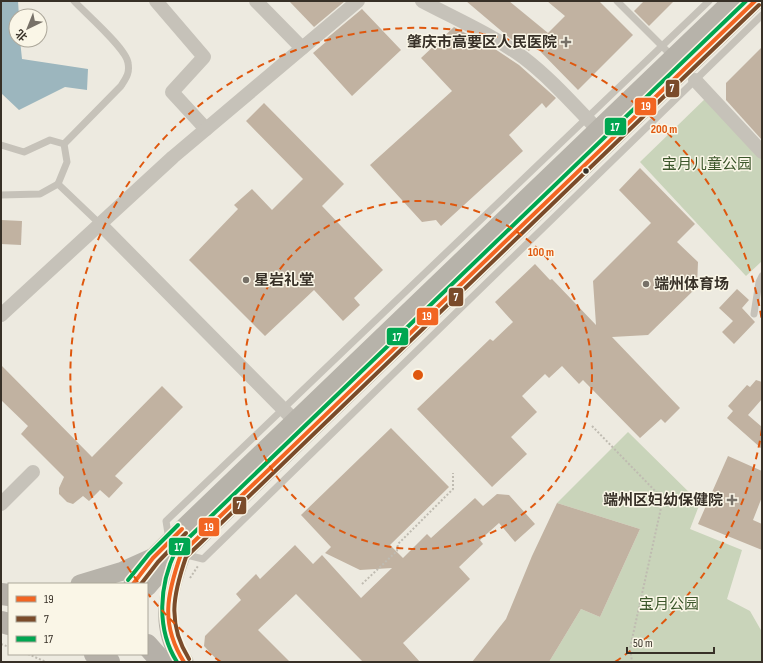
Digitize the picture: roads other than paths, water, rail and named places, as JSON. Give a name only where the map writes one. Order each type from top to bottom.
[{"type":"main road","points":[[83,583],[124,571],[175,548],[598,130],[668,52],[732,1]]},
{"type":"main road","points":[[598,130],[755,1]]},
{"type":"main road","points":[[148,586],[159,573],[175,548],[290,415],[450,276]]},
{"type":"main road","points":[[175,548],[172,578],[167,598],[167,615],[175,646],[184,662]]},
{"type":"main road","points":[[134,583],[153,558]]},
{"type":"main road","points":[[148,646],[162,662]]},
{"type":"street","points":[[156,1],[204,57],[172,92],[206,129]]},
{"type":"street","points":[[256,1],[302,48]]},
{"type":"street","points":[[1,315],[174,157],[358,1]]},
{"type":"street","points":[[422,1],[493,38],[523,57],[552,81],[598,130]]},
{"type":"street","points":[[695,80],[762,152]]},
{"type":"street","points":[[101,225],[290,415]]},
{"type":"street","points":[[1,504],[33,472]]},
{"type":"lane","points":[[64,144],[121,86],[128,75],[128,62],[121,49],[74,1]]},
{"type":"lane","points":[[617,1],[668,52],[709,1]]},
{"type":"lane","points":[[450,276],[695,80],[762,15]]},
{"type":"lane","points":[[175,548],[203,559],[450,276],[598,130]]},
{"type":"lane","points":[[1,145],[24,152],[50,140],[64,144]]},
{"type":"lane","points":[[1,195],[40,194],[58,184],[67,162],[64,144]]},
{"type":"lane","points":[[58,184],[101,225]]},
{"type":"lane","points":[[754,314],[759,282],[762,276]]},
{"type":"water","points":[[1,1],[18,1],[18,8],[8,8],[8,48],[21,48],[22,59],[88,69],[87,90],[65,87],[19,110],[1,93]]},
{"type":"place","name":"肇庆市高要区人民医院","points":[[566,42]]},
{"type":"place","name":"星岩礼堂","points":[[246,280]]},
{"type":"place","name":"端州体育场","points":[[646,284]]},
{"type":"place","name":"端州区妇幼保健院","points":[[732,500]]},
{"type":"park label","name":"宝月儿童公园","points":[[707,164]]},
{"type":"park label","name":"宝月公园","points":[[669,604]]}]
